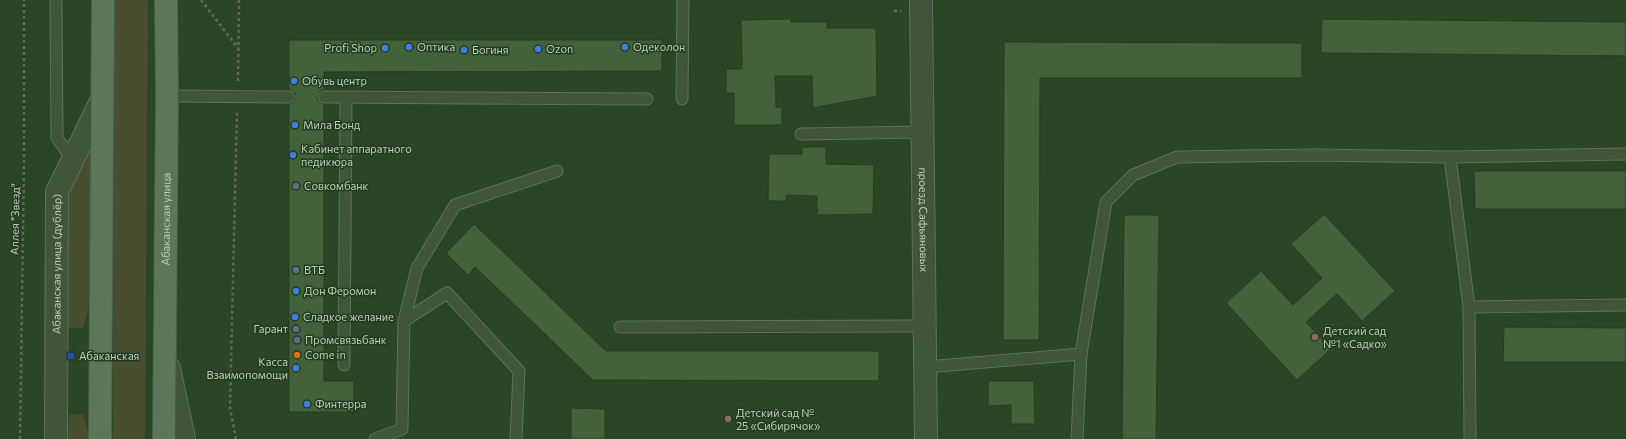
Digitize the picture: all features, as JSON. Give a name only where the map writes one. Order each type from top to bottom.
[{"type":"main road","points":[[100,439],[103,0]]},
{"type":"main road","name":"Абаканская улица","points":[[164,439],[167,96],[166,0]]},
{"type":"street","name":"проезд Сафьяновых","points":[[921,0],[926,439]]},
{"type":"street","name":"Абаканская улица (дублёр)","points":[[56,439],[57,192],[102,99]]},
{"type":"street","points":[[165,348],[184,439]]},
{"type":"lane","points":[[56,0],[57,138],[73,160]]},
{"type":"lane","points":[[682,98],[683,0]]},
{"type":"lane","points":[[167,96],[238,95],[289,97]]},
{"type":"lane","points":[[324,97],[647,99]]},
{"type":"lane","points":[[344,365],[346,97]]},
{"type":"lane","points":[[801,134],[923,132]]},
{"type":"lane","points":[[1077,439],[1081,354],[1106,202],[1133,175],[1177,157],[1315,154],[1450,157],[1626,154]]},
{"type":"lane","points":[[1450,157],[1469,307],[1470,439]]},
{"type":"lane","points":[[375,439],[402,429],[404,321],[417,268],[455,206],[557,171]]},
{"type":"lane","points":[[404,321],[447,293],[518,371],[516,439]]},
{"type":"lane","points":[[1469,307],[1626,305]]},
{"type":"lane","points":[[620,327],[925,326]]},
{"type":"lane","points":[[926,367],[1081,354]]},
{"type":"path","name":"Аллея \"Звезд\"","points":[[20,439],[24,164],[24,0]]},
{"type":"path","points":[[201,0],[238,49]]},
{"type":"path","points":[[236,439],[230,408],[239,0]]},
{"type":"green space","points":[[114,0],[148,0],[145,439],[113,439]]},
{"type":"green space","points":[[92,133],[93,290],[83,328],[69,328],[68,198]]},
{"type":"green space","points":[[83,414],[90,439],[68,439],[69,415]]},
{"type":"building","points":[[791,19],[791,22],[827,22],[827,28],[876,28],[877,96],[813,108],[812,76],[775,76],[776,107],[782,107],[782,125],[734,125],[734,93],[726,93],[726,69],[742,69],[741,20]]},
{"type":"building","points":[[1322,19],[1626,22],[1626,56],[1321,53]]},
{"type":"building","points":[[289,40],[662,40],[662,71],[324,72],[324,90],[320,91],[317,97],[318,101],[324,104],[324,381],[354,381],[354,412],[289,412],[289,104],[293,103],[296,97],[295,93],[289,90]]},
{"type":"building","points":[[1004,42],[1302,43],[1302,78],[1040,78],[1039,340],[1003,340]]},
{"type":"building","points":[[802,147],[826,147],[826,164],[874,165],[873,214],[817,215],[817,196],[786,195],[786,201],[768,201],[769,154],[802,154]]},
{"type":"building","points":[[1474,171],[1626,171],[1626,209],[1475,209]]},
{"type":"building","points":[[1324,214],[1395,291],[1362,321],[1337,294],[1306,322],[1331,349],[1297,380],[1226,303],[1261,271],[1293,305],[1322,278],[1291,244]]},
{"type":"building","points":[[1124,215],[1159,215],[1156,439],[1122,439]]},
{"type":"building","points":[[474,224],[606,351],[879,351],[879,381],[593,380],[475,267],[468,275],[446,253]]},
{"type":"building","points":[[1504,327],[1626,328],[1626,362],[1503,362]]},
{"type":"building","points":[[988,381],[1034,381],[1035,424],[1011,424],[1011,405],[988,406]]},
{"type":"building","points":[[571,408],[605,409],[605,439],[571,439]]},
{"type":"place","name":"Оптика","points":[[409,47]]},
{"type":"place","name":"Одеколон","points":[[625,47]]},
{"type":"place","name":"Profi Shop","points":[[385,48]]},
{"type":"place","name":"Ozon","points":[[538,49]]},
{"type":"place","name":"Богиня","points":[[464,50]]},
{"type":"place","name":"Обувь центр","points":[[294,81]]},
{"type":"place","name":"Мила Бонд","points":[[295,125]]},
{"type":"place","name":"Кабинет аппаратного педикюра","points":[[293,155]]},
{"type":"place","name":"Совкомбанк","points":[[296,186]]},
{"type":"place","name":"ВТБ","points":[[296,270]]},
{"type":"place","name":"Дон Феромон","points":[[296,291]]},
{"type":"place","name":"Сладкое желание","points":[[295,317]]},
{"type":"place","name":"Гарант","points":[[296,329]]},
{"type":"place","name":"Детский сад №1 «Cадко»","points":[[1315,337]]},
{"type":"place","name":"Промсвязьбанк","points":[[297,340]]},
{"type":"place","name":"Come in","points":[[297,355]]},
{"type":"place","name":"Абаканская","points":[[71,356]]},
{"type":"place","name":"Касса Взаимопомощи","points":[[296,368]]},
{"type":"place","name":"Финтерра","points":[[307,404]]},
{"type":"place","name":"Детский сад № 25 «Сибирячок»","points":[[728,419]]}]
